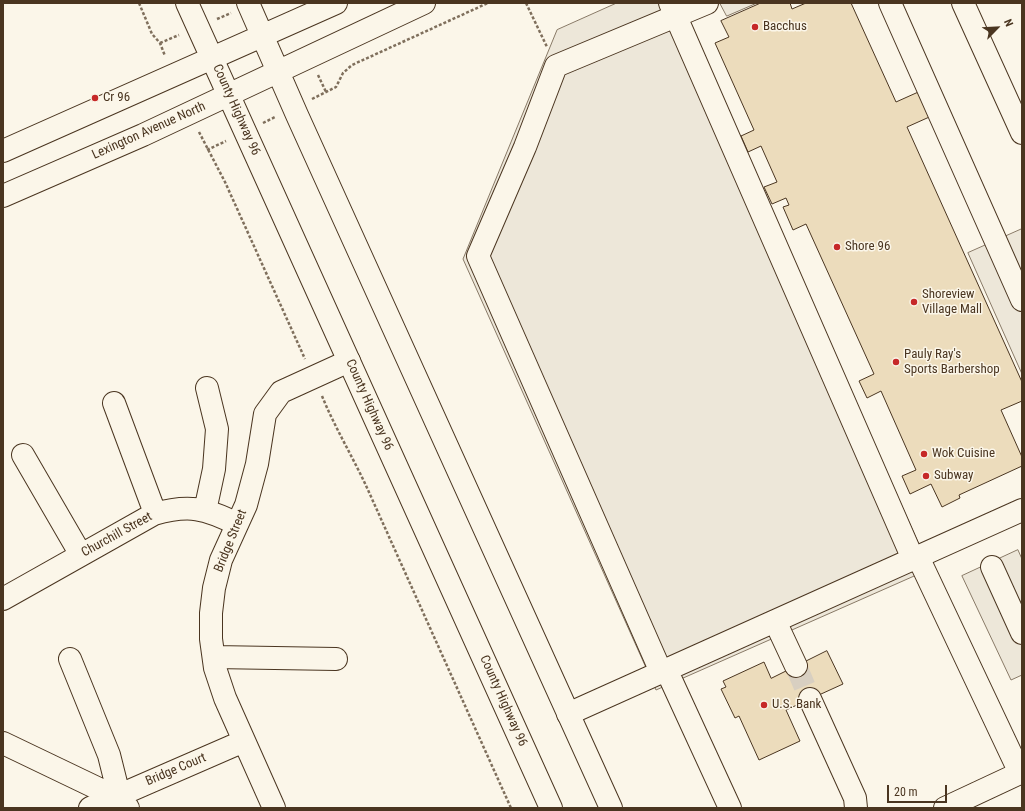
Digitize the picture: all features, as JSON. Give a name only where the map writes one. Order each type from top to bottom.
[{"type":"main road","name":"County Highway 96","points":[[187,3],[551,808]]},
{"type":"main road","points":[[248,3],[294,108],[611,808]]},
{"type":"main road","points":[[3,151],[336,3]]},
{"type":"main road","name":"Lexington Avenue North","points":[[3,196],[143,135],[424,3]]},
{"type":"main road","points":[[708,3],[673,9],[556,66],[525,147],[478,256],[664,671],[730,808]]},
{"type":"main road","points":[[890,3],[1022,300]]},
{"type":"main road","points":[[967,4],[1022,133]]},
{"type":"main road","points":[[673,9],[698,71],[915,558],[1021,773],[945,808]]},
{"type":"main road","name":"Bridge Street","points":[[274,808],[225,698],[214,657],[211,632],[214,588],[221,560],[246,505],[257,464],[265,414],[273,400],[281,392],[349,361]]},
{"type":"main road","points":[[205,511],[214,469],[217,429],[207,388]]},
{"type":"main road","points":[[114,403],[156,513]]},
{"type":"main road","points":[[23,455],[81,555]]},
{"type":"main road","name":"Churchill Street","points":[[3,599],[156,513],[174,509],[195,509],[215,513],[237,524]]},
{"type":"main road","points":[[568,714],[1022,510]]},
{"type":"main road","points":[[992,567],[1022,633]]},
{"type":"main road","points":[[775,621],[796,666]]},
{"type":"main road","points":[[214,657],[336,659]]},
{"type":"main road","points":[[70,659],[109,755],[112,804]]},
{"type":"main road","points":[[810,699],[855,798],[856,808]]},
{"type":"main road","name":"Bridge Court","points":[[112,804],[244,741]]},
{"type":"main road","points":[[3,742],[99,789],[112,804]]},
{"type":"path","points":[[139,3],[152,34],[160,43]]},
{"type":"path","points":[[304,359],[225,182],[207,150],[336,87],[343,73],[352,65],[488,3]]},
{"type":"path","points":[[526,3],[556,66]]},
{"type":"path","points":[[320,392],[330,418],[350,451],[368,490],[511,808]]},
{"type":"shaded area","points":[[617,3],[677,3],[930,569],[656,690],[463,259],[557,30]]},
{"type":"shaded area","points":[[720,3],[757,3],[727,16]]},
{"type":"shaded area","points":[[1022,229],[1022,374],[968,253]]},
{"type":"shaded area","points":[[1018,550],[1022,559],[1022,675],[1011,680],[962,576]]},
{"type":"building","name":"Shoreview Village Mall","points":[[761,3],[790,3],[792,9],[806,3],[851,3],[896,102],[925,89],[936,114],[907,127],[1022,382],[1022,401],[1001,410],[1022,457],[1022,466],[959,495],[960,498],[942,507],[931,484],[910,494],[902,476],[916,470],[881,391],[867,398],[859,381],[874,374],[806,224],[793,230],[783,207],[789,205],[786,198],[772,204],[764,187],[777,182],[761,146],[748,152],[741,136],[754,130],[715,43],[729,37],[721,21]]},
{"type":"building","name":"U.S. Bank","points":[[827,651],[843,684],[786,710],[800,741],[759,760],[739,716],[735,718],[721,689],[726,687],[723,681],[764,662],[771,678]]},
{"type":"tunnel","points":[[796,666],[810,699]]},
{"type":"place","name":"Bacchus","points":[[755,27]]},
{"type":"place","name":"Cr 96","points":[[95,98]]},
{"type":"place","name":"Shore 96","points":[[837,247]]},
{"type":"place","name":"Shoreview Village Mall","points":[[914,302]]},
{"type":"place","name":"Pauly Ray's Sports Barbershop","points":[[896,362]]},
{"type":"place","name":"Wok Cuisine","points":[[924,454]]},
{"type":"place","name":"Subway","points":[[926,476]]},
{"type":"place","name":"U.S. Bank","points":[[764,705]]}]
